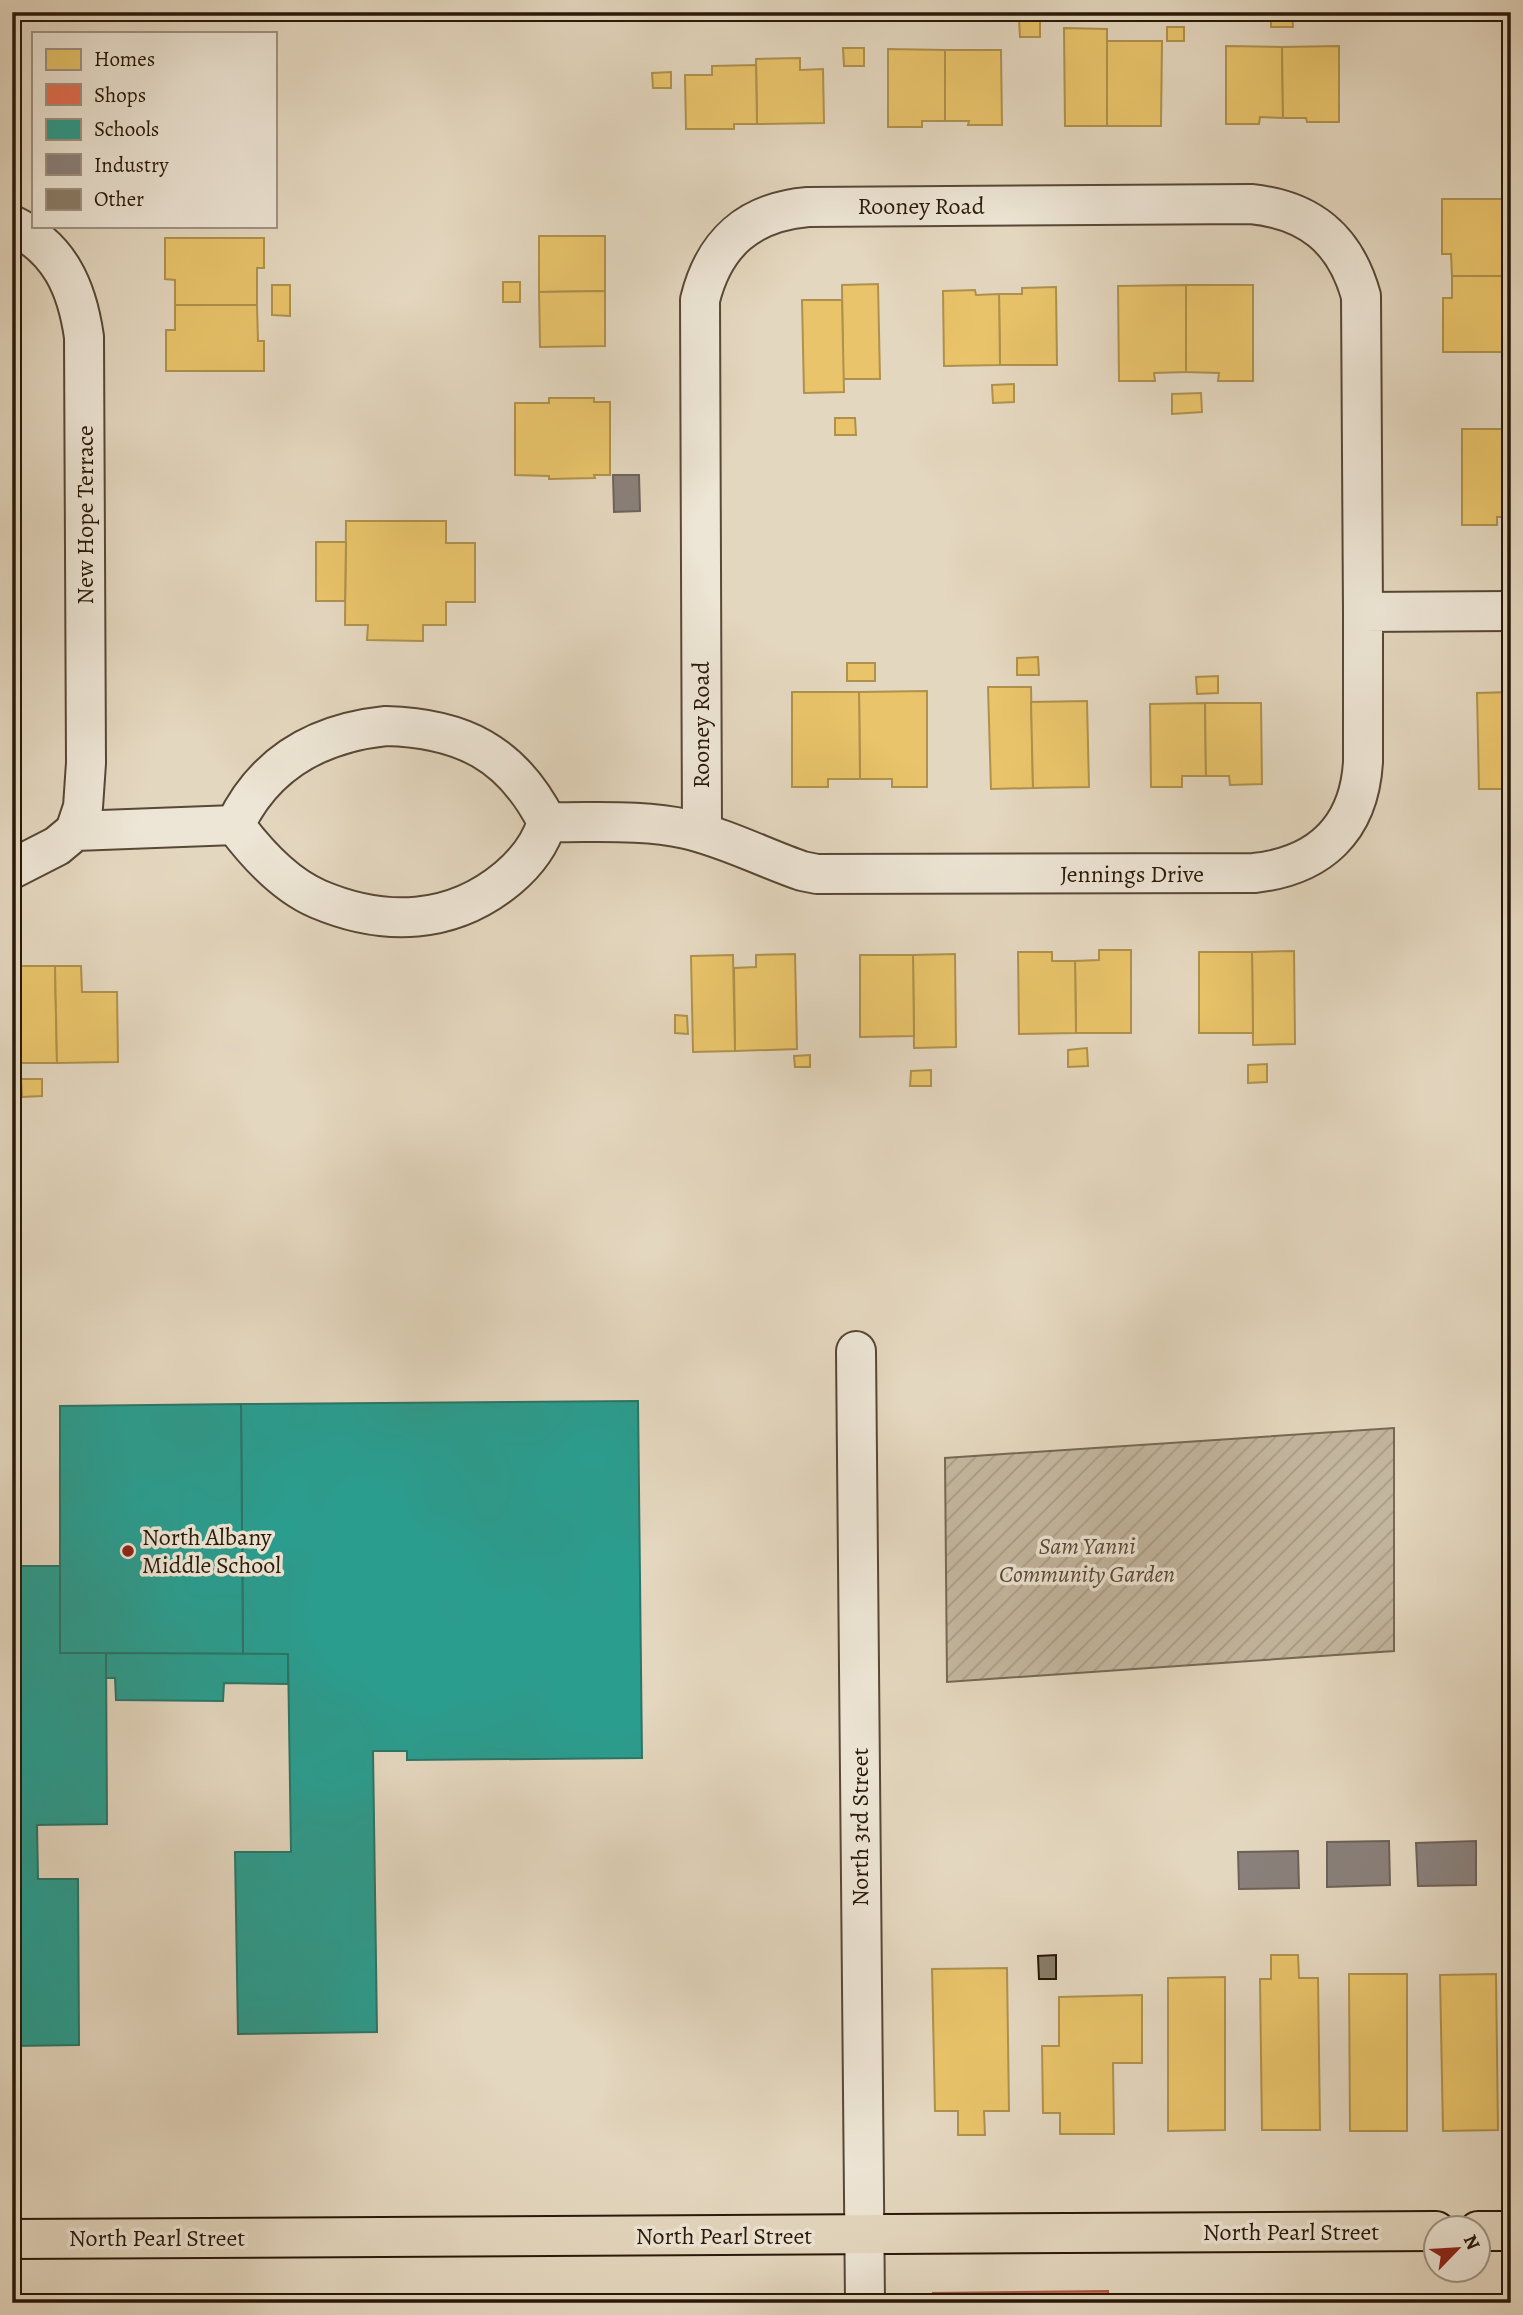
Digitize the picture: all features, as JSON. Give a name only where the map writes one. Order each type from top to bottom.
[{"type":"main road","name":"North Pearl Street","points":[[12,2239],[1422,2231]]},
{"type":"main road","points":[[1492,2231],[1511,2231]]},
{"type":"street","name":"Rooney Road","points":[[702,833],[700,300],[704,281],[723,247],[737,233],[770,214],[808,207],[1251,204],[1270,206],[1307,219],[1336,244],[1352,269],[1361,296],[1363,612]]},
{"type":"street","name":"New Hope Terrace","points":[[12,225],[38,241],[66,275],[75,294],[84,337],[86,763],[83,807],[75,831]]},
{"type":"street","points":[[1363,612],[1511,611]]},
{"type":"street","name":"Jennings Drive","points":[[547,822],[683,828],[802,871],[831,875],[1254,873],[1291,866],[1309,858],[1331,840],[1349,817],[1357,800],[1363,762],[1363,612]]},
{"type":"street","points":[[386,726],[438,730],[477,746],[499,760],[519,779],[536,800],[547,822],[533,853],[492,891],[470,904],[448,911],[402,918],[370,916],[316,898],[291,883],[249,844],[235,825],[245,804],[277,768],[298,753],[324,739],[357,729],[386,726]]},
{"type":"street","points":[[12,869],[57,846],[75,831],[235,825]]},
{"type":"street","name":"North 3rd Street","points":[[856,1351],[865,2303]]},
{"type":"green space","name":"Sam Yanni Community Garden","points":[[1394,1428],[1394,1651],[947,1682],[945,1458]]},
{"type":"building: Homes","points":[[1271,12],[1292,12],[1293,27],[1271,27]]},
{"type":"building: Homes","points":[[1040,19],[1040,37],[1020,37],[1019,20]]},
{"type":"building: Homes","points":[[1167,27],[1184,27],[1184,41],[1167,41]]},
{"type":"building: Homes","points":[[1064,28],[1107,29],[1107,126],[1065,126]]},
{"type":"building: Homes","points":[[1107,41],[1162,41],[1161,126],[1107,126]]},
{"type":"building: Homes","points":[[1226,46],[1282,47],[1283,118],[1260,117],[1259,124],[1226,124]]},
{"type":"building: Homes","points":[[1339,46],[1339,122],[1307,122],[1306,118],[1283,118],[1282,47]]},
{"type":"building: Homes","points":[[843,48],[864,48],[864,66],[844,66]]},
{"type":"building: Homes","points":[[888,49],[945,50],[945,121],[922,121],[922,127],[888,127]]},
{"type":"building: Homes","points":[[945,50],[1001,50],[1002,125],[968,125],[969,121],[945,121]]},
{"type":"building: Homes","points":[[800,58],[800,70],[823,69],[824,123],[757,124],[756,59]]},
{"type":"building: Homes","points":[[756,65],[757,124],[734,124],[734,129],[686,129],[685,75],[712,75],[712,66]]},
{"type":"building: Homes","points":[[671,72],[671,88],[653,88],[652,73]]},
{"type":"building: Homes","points":[[1442,199],[1506,199],[1506,276],[1452,276],[1451,254],[1442,254]]},
{"type":"building: Homes","points":[[539,236],[605,236],[605,291],[539,292]]},
{"type":"building: Homes","points":[[165,238],[264,238],[264,268],[257,268],[257,305],[175,305],[175,280],[165,279]]},
{"type":"building: Homes","points":[[1452,276],[1506,276],[1506,352],[1443,352],[1443,298],[1452,298]]},
{"type":"building: Homes","points":[[503,282],[520,282],[520,302],[503,302]]},
{"type":"building: Homes","points":[[878,284],[880,379],[843,379],[842,285]]},
{"type":"building: Homes","points":[[272,285],[290,285],[290,316],[272,315]]},
{"type":"building: Homes","points":[[1186,285],[1186,372],[1154,373],[1155,381],[1119,381],[1118,286]]},
{"type":"building: Homes","points":[[1186,285],[1253,285],[1253,381],[1218,381],[1219,373],[1186,372]]},
{"type":"building: Homes","points":[[1056,287],[1057,365],[1000,365],[999,294],[1022,294],[1022,288]]},
{"type":"building: Homes","points":[[975,290],[976,295],[999,294],[1000,365],[944,366],[943,291]]},
{"type":"building: Homes","points":[[605,291],[605,346],[540,347],[539,292]]},
{"type":"building: Homes","points":[[802,300],[842,300],[844,392],[804,393]]},
{"type":"building: Homes","points":[[175,305],[257,305],[258,341],[264,341],[264,371],[166,371],[166,330],[175,330]]},
{"type":"building: Homes","points":[[1014,384],[1014,402],[993,403],[992,385]]},
{"type":"building: Homes","points":[[1201,393],[1202,412],[1172,414],[1172,394]]},
{"type":"building: Homes","points":[[549,398],[594,398],[594,402],[610,402],[610,475],[549,479],[549,476],[515,475],[515,403],[549,403]]},
{"type":"building: Homes","points":[[835,418],[855,418],[856,435],[835,435]]},
{"type":"building: Homes","points":[[1462,429],[1511,429],[1511,517],[1497,517],[1497,525],[1462,525]]},
{"type":"building: Homes","points":[[346,521],[446,521],[446,543],[475,543],[475,602],[446,602],[446,625],[423,625],[423,641],[367,640],[368,625],[345,625]]},
{"type":"building: Homes","points":[[316,542],[346,542],[345,601],[316,601]]},
{"type":"building: Homes","points":[[1038,657],[1039,675],[1017,675],[1017,658]]},
{"type":"building: Homes","points":[[847,663],[875,663],[875,681],[847,681]]},
{"type":"building: Homes","points":[[1218,676],[1218,693],[1197,694],[1196,677]]},
{"type":"building: Homes","points":[[988,687],[1031,687],[1033,788],[991,789]]},
{"type":"building: Homes","points":[[927,691],[927,787],[892,787],[892,779],[860,779],[859,692]]},
{"type":"building: Homes","points":[[792,692],[859,692],[860,779],[828,779],[828,787],[792,787]]},
{"type":"building: Homes","points":[[1511,692],[1511,789],[1479,789],[1477,693]]},
{"type":"building: Homes","points":[[1087,701],[1089,787],[1033,788],[1031,702]]},
{"type":"building: Homes","points":[[1205,703],[1206,776],[1182,776],[1182,787],[1151,787],[1150,704]]},
{"type":"building: Homes","points":[[1205,703],[1261,703],[1262,784],[1230,785],[1229,776],[1206,776]]},
{"type":"building: Homes","points":[[1502,815],[1511,815],[1511,834],[1503,834]]},
{"type":"building: Homes","points":[[1099,950],[1131,950],[1131,1033],[1076,1033],[1075,961],[1099,960]]},
{"type":"building: Homes","points":[[1294,951],[1295,1044],[1253,1045],[1252,952]]},
{"type":"building: Homes","points":[[1018,952],[1052,952],[1052,961],[1075,961],[1076,1033],[1019,1034]]},
{"type":"building: Homes","points":[[1199,952],[1252,952],[1253,1033],[1199,1033]]},
{"type":"building: Homes","points":[[795,954],[797,1049],[735,1051],[734,968],[756,967],[756,955]]},
{"type":"building: Homes","points":[[955,954],[956,1047],[914,1048],[913,955]]},
{"type":"building: Homes","points":[[733,955],[735,1051],[693,1052],[691,956]]},
{"type":"building: Homes","points":[[860,955],[913,955],[914,1036],[860,1037]]},
{"type":"building: Homes","points":[[12,966],[55,966],[57,1063],[12,1063]]},
{"type":"building: Homes","points":[[55,966],[81,966],[82,992],[117,992],[118,1062],[57,1063]]},
{"type":"building: Homes","points":[[675,1015],[687,1016],[688,1034],[675,1033]]},
{"type":"building: Homes","points":[[1087,1048],[1088,1066],[1068,1067],[1068,1050]]},
{"type":"building: Homes","points":[[810,1055],[810,1067],[795,1067],[794,1056]]},
{"type":"building: Homes","points":[[1267,1064],[1267,1082],[1248,1083],[1248,1065]]},
{"type":"building: Homes","points":[[931,1070],[931,1086],[910,1086],[911,1071]]},
{"type":"building: Homes","points":[[21,1079],[42,1079],[42,1096],[22,1097]]},
{"type":"building: Homes","points":[[1271,1955],[1298,1955],[1299,1978],[1318,1978],[1320,2130],[1262,2130],[1260,1979],[1271,1979]]},
{"type":"building: Homes","points":[[1007,1968],[1009,2111],[984,2111],[985,2135],[958,2135],[958,2111],[935,2111],[932,1969]]},
{"type":"building: Homes","points":[[1349,1974],[1407,1974],[1407,2131],[1350,2131]]},
{"type":"building: Homes","points":[[1496,1974],[1498,2130],[1443,2131],[1440,1975]]},
{"type":"building: Homes","points":[[1225,1977],[1225,2130],[1168,2131],[1168,1978]]},
{"type":"building: Homes","points":[[1142,1995],[1142,2063],[1113,2063],[1114,2134],[1060,2134],[1060,2113],[1043,2113],[1042,2046],[1059,2046],[1059,1997]]},
{"type":"building: Shops","points":[[1108,2291],[1108,2303],[933,2303],[933,2293]]},
{"type":"building: Schools","points":[[638,1401],[642,1758],[407,1760],[407,1751],[373,1751],[377,2032],[238,2034],[235,1852],[291,1852],[288,1654],[243,1654],[241,1404]]},
{"type":"building: Schools","points":[[241,1404],[243,1654],[60,1653],[60,1406]]},
{"type":"building: Schools","points":[[12,1566],[60,1566],[60,1653],[106,1653],[107,1824],[37,1825],[38,1879],[78,1879],[79,2045],[12,2046]]},
{"type":"building: Schools","points":[[106,1653],[288,1654],[288,1684],[224,1683],[223,1701],[116,1700],[115,1678],[106,1678]]},
{"type":"building: Industry","points":[[613,475],[639,475],[640,511],[614,512]]},
{"type":"building: Industry","points":[[1389,1841],[1390,1885],[1327,1887],[1327,1842]]},
{"type":"building: Industry","points":[[1476,1841],[1476,1885],[1418,1886],[1416,1843]]},
{"type":"building: Industry","points":[[1506,1843],[1511,1843],[1511,1882],[1506,1882]]},
{"type":"building: Industry","points":[[1298,1851],[1299,1888],[1239,1889],[1238,1852]]},
{"type":"building: Other","points":[[1056,1955],[1056,1979],[1039,1979],[1038,1956]]},
{"type":"place","name":"North Albany Middle School","points":[[128,1551]]}]
